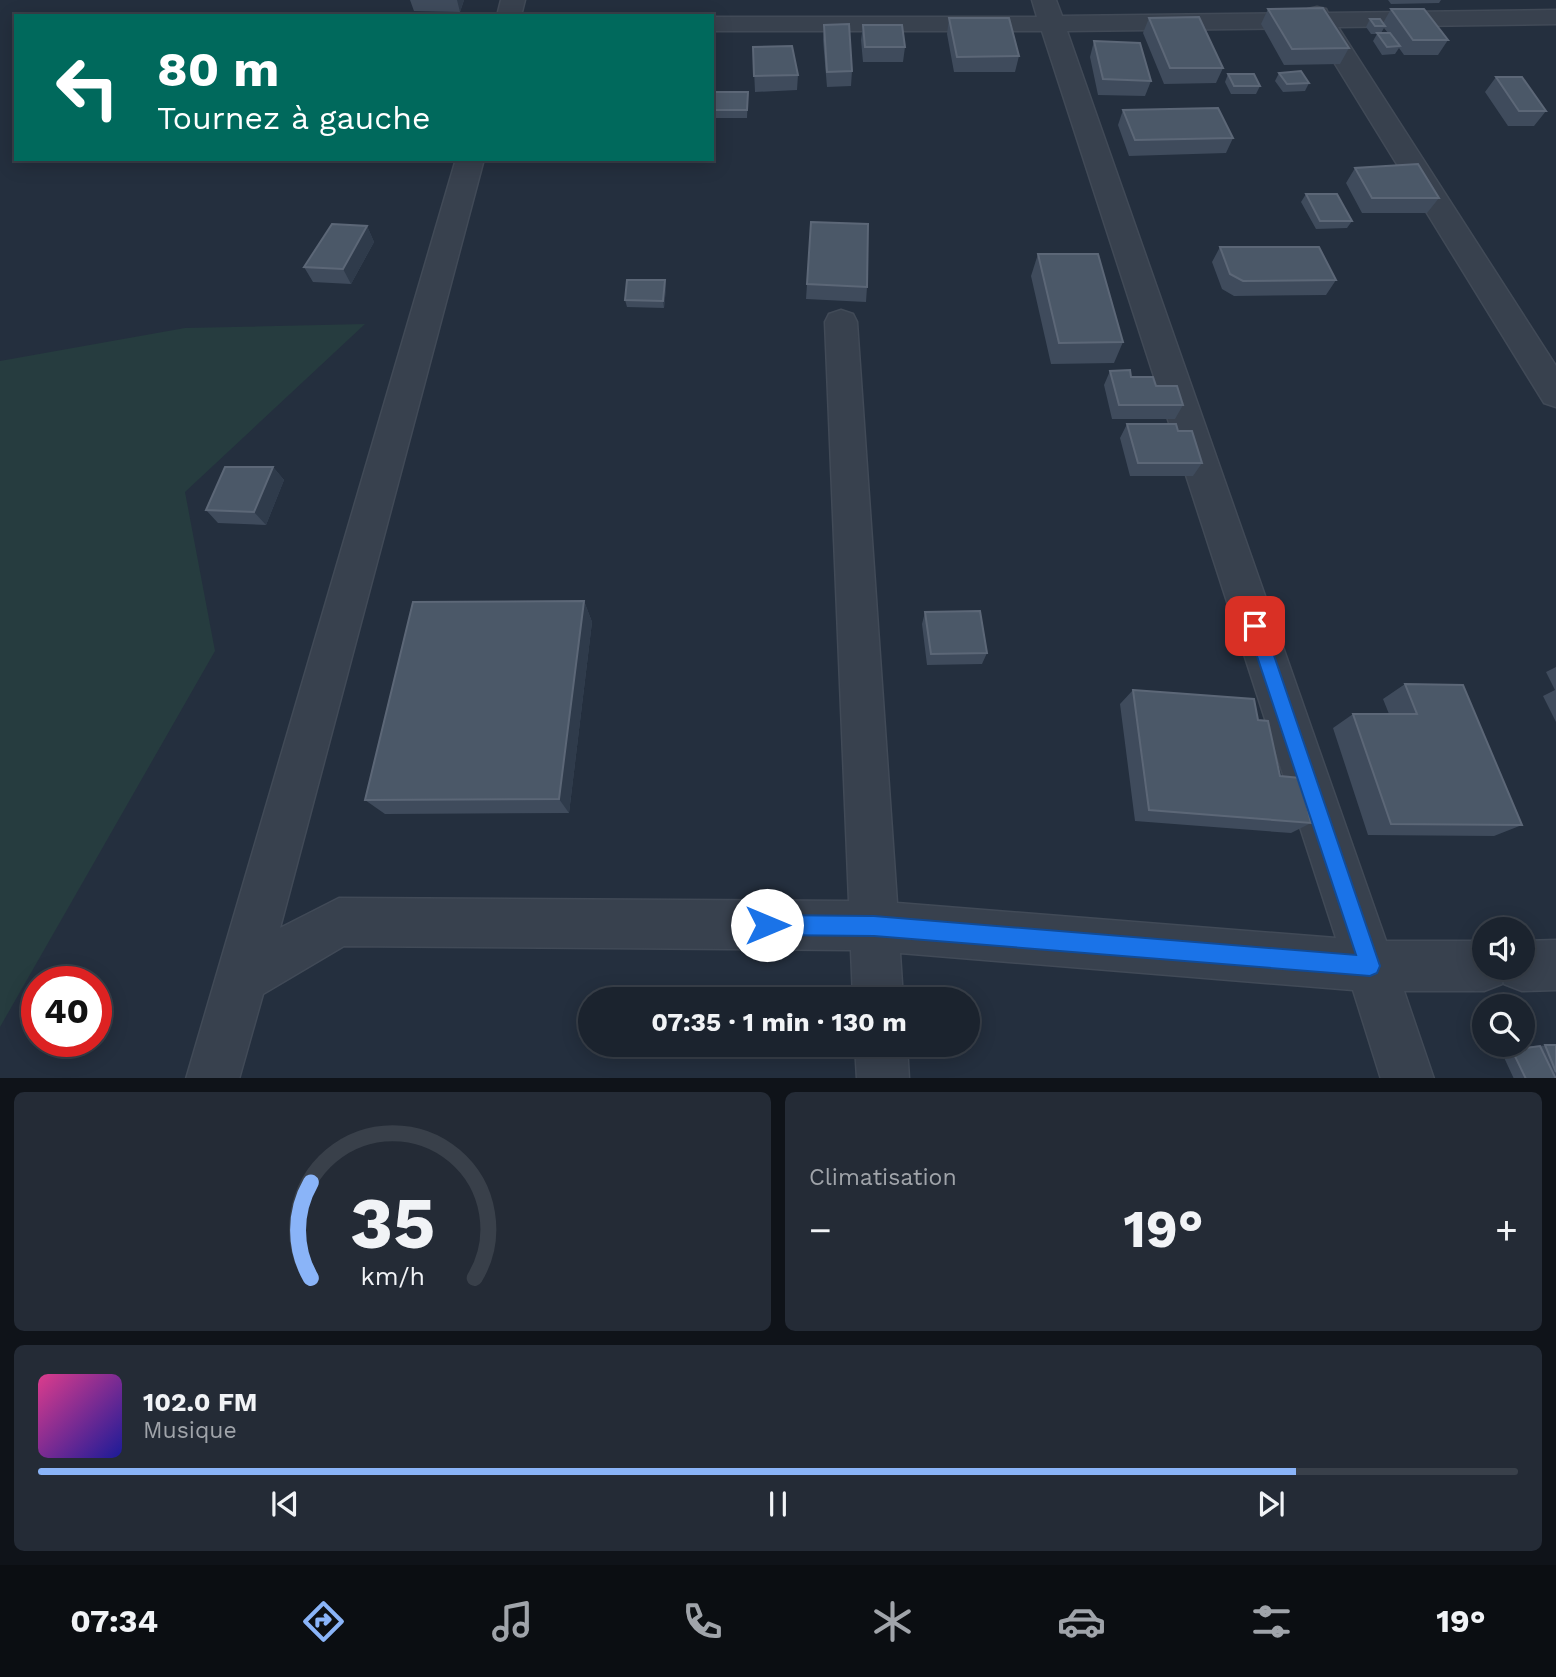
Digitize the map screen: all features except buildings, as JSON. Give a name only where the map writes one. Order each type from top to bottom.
[{"type":"street","points":[[1315,10],[1556,394]]},
{"type":"street","points":[[714,24],[1049,12],[1315,10],[1556,18]]},
{"type":"street","points":[[1049,12],[1408,1078]]},
{"type":"street","points":[[212,1078],[469,161]]},
{"type":"street","points":[[841,322],[877,987]]},
{"type":"street","points":[[242,978],[339,922],[874,926],[1370,966],[1472,966]]},
{"type":"street","points":[[1535,966],[1556,965]]},
{"type":"street","points":[[882,1057],[883,1078]]},
{"type":"green space","points":[[365,324],[185,492],[215,651],[35,966],[21,966],[21,990],[0,1027],[0,361],[185,328]]},
{"type":"route","points":[[767,925],[874,926],[1370,966],[1255,626]]}]
